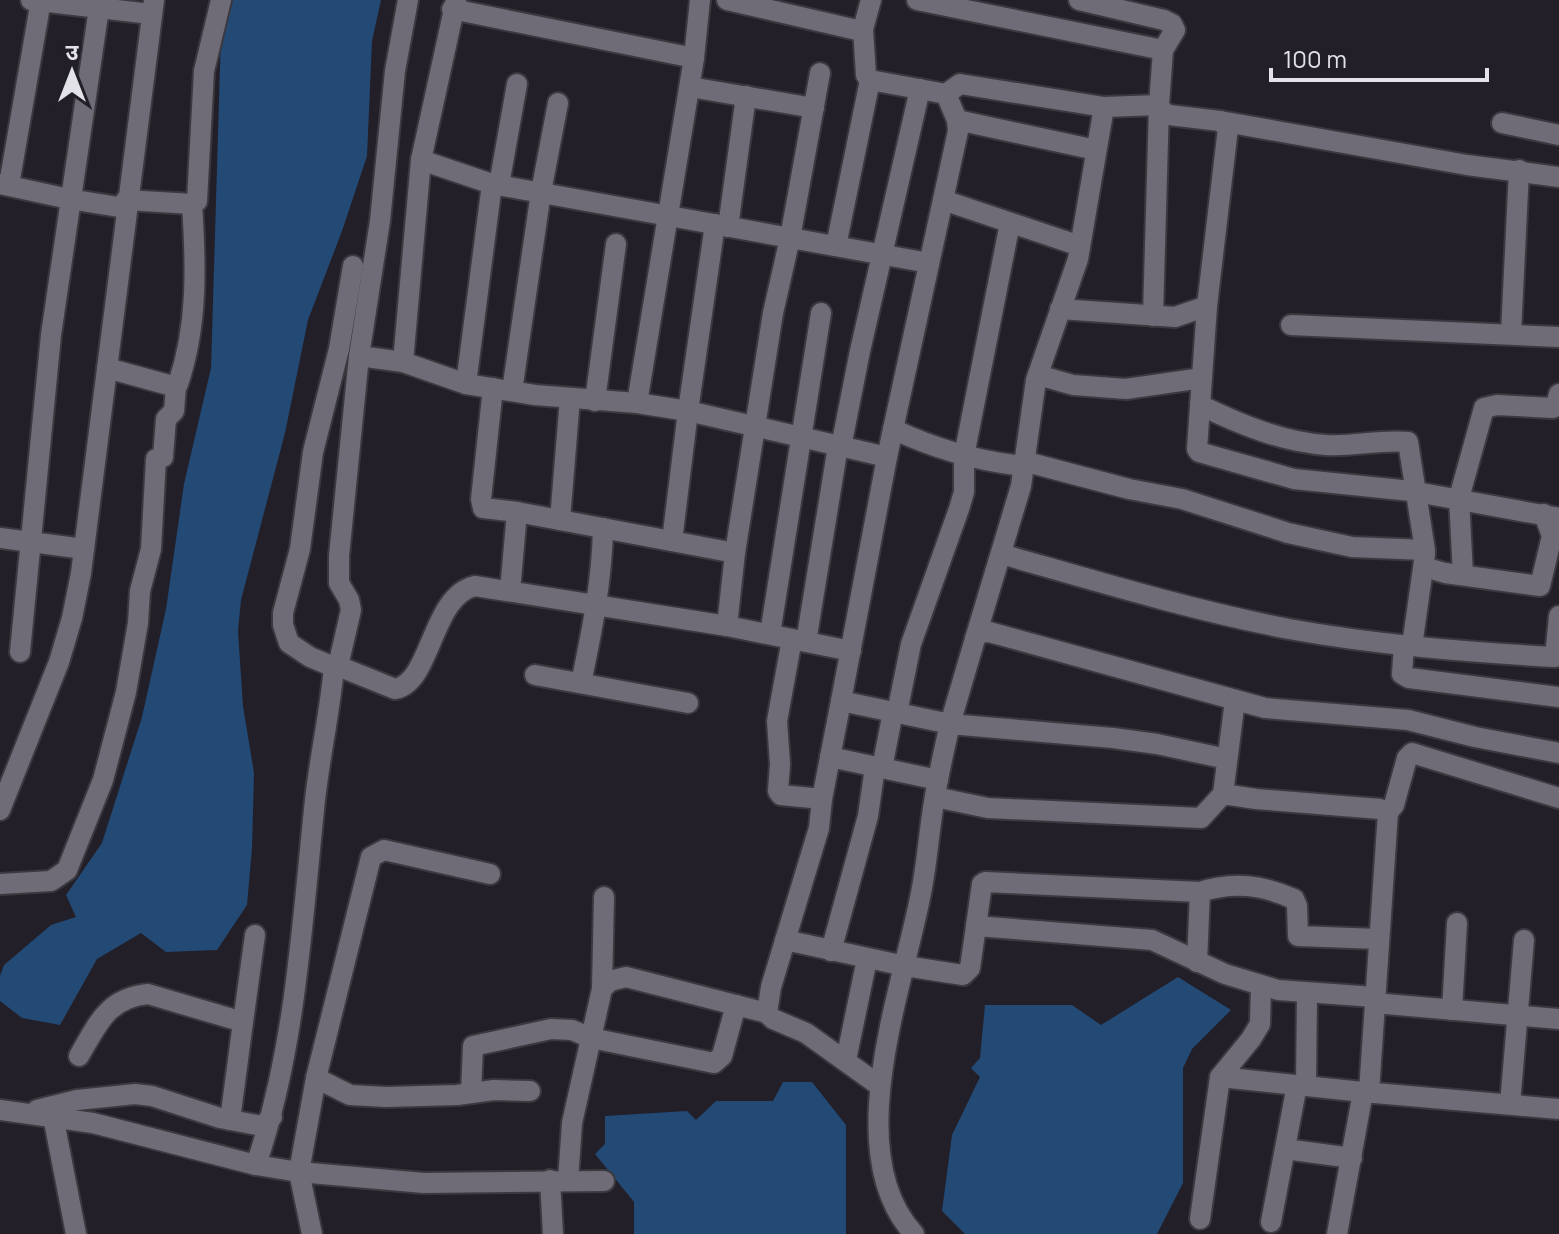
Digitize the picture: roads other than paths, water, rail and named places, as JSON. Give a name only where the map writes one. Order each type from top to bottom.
[{"type":"street","points":[[0,810],[4,785],[59,662],[72,618],[84,549],[126,204],[152,7],[99,8],[38,0],[5,185],[69,199],[126,204],[192,204],[199,198],[204,71],[221,0]]},
{"type":"street","points":[[256,1165],[272,1117],[303,938],[316,797],[336,667],[351,610],[338,577],[359,356],[380,221],[391,100],[408,0]]},
{"type":"street","points":[[637,403],[690,87],[700,0]]},
{"type":"street","points":[[727,0],[863,29]]},
{"type":"street","points":[[871,0],[863,29],[866,75],[870,80],[946,94],[960,84],[1104,107],[1159,105]]},
{"type":"street","points":[[917,0],[1163,50]]},
{"type":"street","points":[[1079,0],[1164,20],[1172,24],[1175,30],[1163,50],[1153,316]]},
{"type":"street","points":[[403,362],[421,160],[454,5],[694,58]]},
{"type":"street","points":[[20,652],[51,335],[99,8]]},
{"type":"street","points":[[727,626],[735,553],[773,313],[820,73]]},
{"type":"street","points":[[836,246],[870,80]]},
{"type":"street","points":[[466,384],[496,184],[517,84]]},
{"type":"street","points":[[690,87],[814,108]]},
{"type":"street","points":[[822,799],[781,795],[778,791],[777,721],[799,640],[920,89]]},
{"type":"street","points":[[767,1013],[767,1001],[819,828],[887,457],[958,131],[957,120],[946,94]]},
{"type":"street","points":[[672,541],[688,411],[746,96]]},
{"type":"street","points":[[558,103],[480,506],[735,553]]},
{"type":"street","points":[[1159,105],[1169,115],[1220,121],[1467,165],[1559,177]]},
{"type":"street","points":[[914,1234],[902,1221],[885,1181],[878,1133],[880,1086],[921,892],[936,789],[950,724],[1021,486],[1038,375],[1080,246],[1104,107]]},
{"type":"street","points":[[957,120],[1096,150]]},
{"type":"street","points":[[893,429],[915,440],[980,461],[1023,463],[1182,499],[1288,533],[1424,559],[1463,575],[1540,586],[1552,536],[1552,516],[1414,491],[1294,479],[1199,452],[1207,306],[1229,132],[1226,124],[1220,121]]},
{"type":"street","points":[[1502,123],[1559,135]]},
{"type":"street","points":[[421,160],[496,184],[929,263]]},
{"type":"street","points":[[1511,333],[1519,170]]},
{"type":"street","points":[[943,200],[1080,246]]},
{"type":"street","points":[[0,884],[51,881],[67,870],[103,780],[126,692],[138,623],[140,591],[151,549],[156,459],[163,457],[166,419],[174,411],[176,387],[188,346],[195,296],[192,204]]},
{"type":"street","points":[[831,951],[911,644],[962,501],[964,456],[1010,223]]},
{"type":"street","points":[[595,401],[616,244]]},
{"type":"street","points":[[353,266],[339,349],[313,452],[300,549],[283,613],[289,643],[310,657],[395,689],[403,688],[413,680],[434,631],[457,595],[465,588],[475,586],[727,626],[851,651]]},
{"type":"street","points":[[1060,309],[1175,317],[1207,306]]},
{"type":"street","points":[[770,634],[821,313]]},
{"type":"street","points":[[1291,325],[1559,337]]},
{"type":"street","points":[[359,356],[403,362],[466,384],[688,411],[887,457]]},
{"type":"street","points":[[107,368],[176,387]]},
{"type":"street","points":[[1038,375],[1073,385],[1126,389],[1202,378]]},
{"type":"street","points":[[1463,575],[1459,498],[1484,408],[1497,405],[1553,408],[1559,394]]},
{"type":"street","points":[[560,520],[570,398]]},
{"type":"street","points":[[1200,405],[1236,423],[1300,442],[1326,445],[1408,442],[1424,559],[1402,674],[1409,678],[1559,697]]},
{"type":"street","points":[[510,591],[517,512]]},
{"type":"street","points":[[581,683],[597,604],[603,528]]},
{"type":"street","points":[[0,538],[84,549]]},
{"type":"street","points":[[1001,554],[1201,610],[1292,629],[1408,646],[1557,657],[1559,616]]},
{"type":"street","points":[[975,639],[979,633],[989,632],[1265,708],[1408,720],[1559,753]]},
{"type":"street","points":[[535,675],[688,703]]},
{"type":"street","points":[[830,757],[878,767],[988,808],[1201,818],[1223,794],[1235,700]]},
{"type":"street","points":[[841,701],[950,724],[1128,740],[1227,759]]},
{"type":"street","points":[[1337,1234],[1366,1092],[1388,812],[1394,805],[1407,758],[1412,753],[1559,798]]},
{"type":"street","points":[[1223,794],[1388,812]]},
{"type":"street","points":[[312,1234],[299,1172],[316,1078],[371,857],[384,850],[490,874]]},
{"type":"street","points":[[785,940],[867,959],[963,975],[968,973],[982,884],[985,882],[1200,892],[1221,885],[1258,887],[1297,902],[1298,936],[1378,939]]},
{"type":"street","points":[[1197,962],[1200,892]]},
{"type":"street","points":[[553,1234],[559,1180],[602,989],[604,897]]},
{"type":"street","points":[[1452,1010],[1457,923]]},
{"type":"street","points":[[976,926],[1152,940],[1197,962],[1278,990],[1559,1019]]},
{"type":"street","points":[[230,1120],[255,935]]},
{"type":"street","points":[[1510,1104],[1524,940]]},
{"type":"street","points":[[846,1060],[867,959]]},
{"type":"street","points":[[602,989],[610,981],[626,977],[767,1013],[773,1019],[806,1033],[880,1086]]},
{"type":"street","points":[[1200,1219],[1220,1077],[1260,1024],[1261,985]]},
{"type":"street","points":[[1271,1222],[1285,1149],[1302,1086],[1307,993]]},
{"type":"street","points":[[79,1056],[113,1005],[139,995],[148,994],[243,1022]]},
{"type":"street","points":[[471,1093],[472,1048],[476,1044],[551,1029],[572,1030],[591,1038],[714,1063],[722,1056],[736,1005]]},
{"type":"street","points":[[1220,1077],[1559,1109]]},
{"type":"street","points":[[316,1078],[350,1095],[386,1097],[494,1090],[530,1091]]},
{"type":"street","points":[[9,1111],[135,1094],[262,1126],[272,1117]]},
{"type":"street","points":[[9,1111],[93,1123],[256,1165],[299,1172],[424,1183],[604,1181]]},
{"type":"street","points":[[53,1116],[76,1234]]},
{"type":"street","points":[[1285,1149],[1352,1158]]},
{"type":"water","points":[[222,0],[381,0],[372,41],[367,156],[308,320],[285,433],[241,600],[238,631],[243,706],[254,773],[247,905],[217,950],[166,952],[141,933],[97,959],[60,1025],[22,1018],[0,1001],[0,976],[4,965],[51,925],[76,917],[66,895],[102,843],[142,717],[166,609],[184,484],[211,368]]},
{"type":"water","points":[[1178,977],[1231,1010],[1192,1049],[1183,1068],[1183,1183],[1157,1234],[965,1234],[942,1211],[952,1135],[980,1077],[971,1068],[980,1058],[985,1005],[1072,1005],[1101,1025]]},
{"type":"water","points":[[783,1082],[812,1082],[846,1125],[846,1234],[634,1234],[634,1202],[595,1154],[605,1144],[605,1116],[687,1111],[696,1120],[716,1101],[773,1101]]}]
